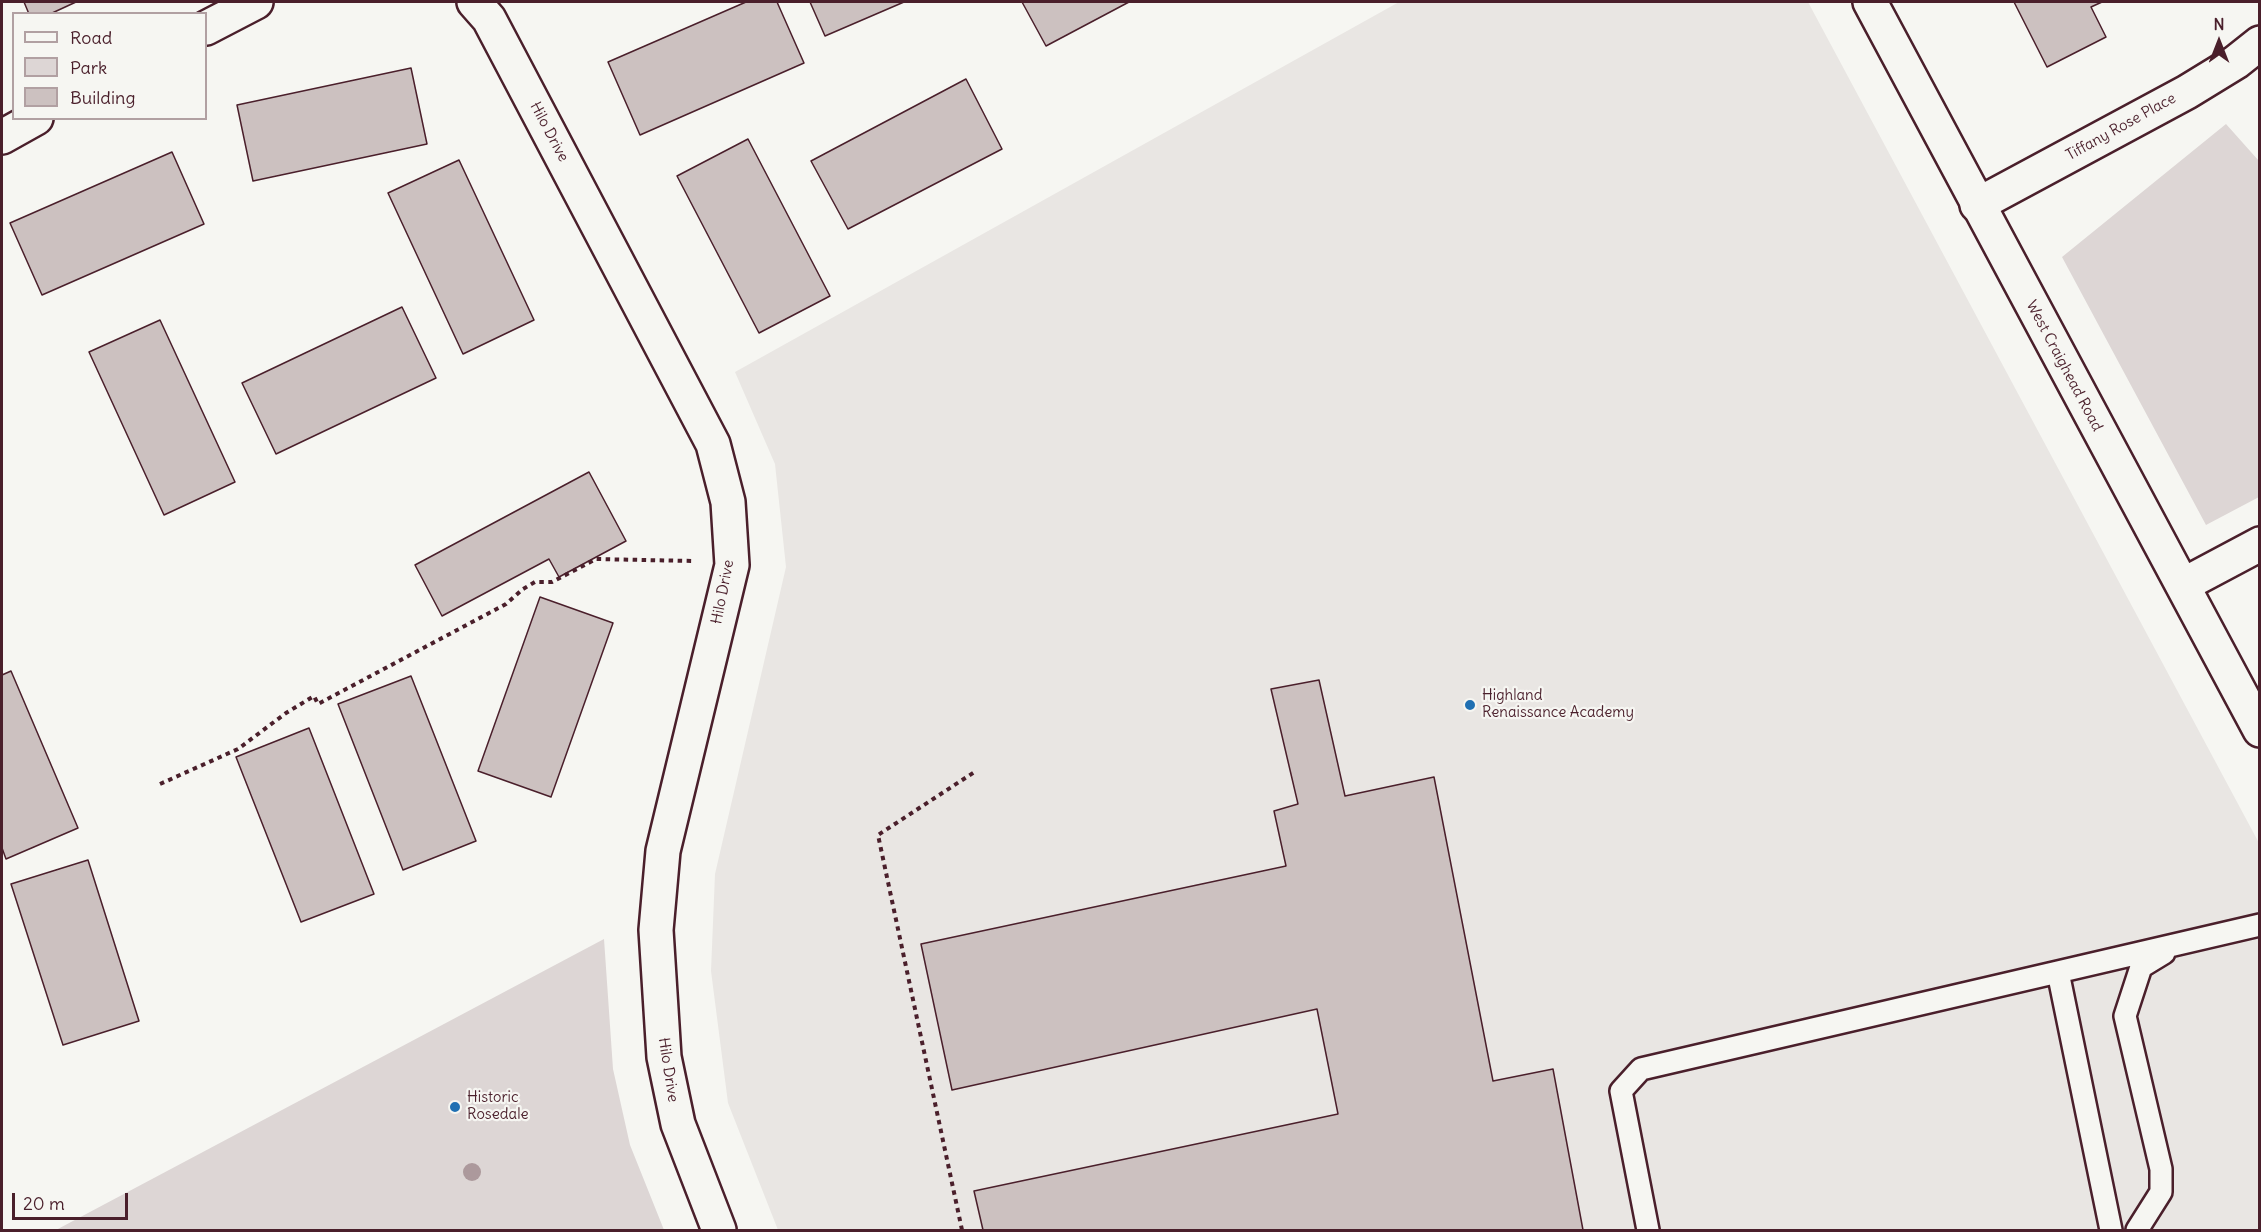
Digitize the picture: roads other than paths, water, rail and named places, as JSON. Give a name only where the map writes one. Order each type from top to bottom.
[{"type":"street","points":[[207,27],[256,2]]},
{"type":"street","name":"Hilo Drive","points":[[474,2],[489,19],[713,444],[728,502],[732,564],[663,851],[656,930],[664,1057],[668,1079],[678,1124],[719,1230]]},
{"type":"street","name":"West Craighead Road","points":[[1870,2],[2259,730]]},
{"type":"street","name":"Tiffany Rose Place","points":[[1977,205],[2187,92],[2236,62],[2259,43]]},
{"type":"street","points":[[2,137],[32,120]]},
{"type":"street","points":[[2183,585],[2259,544]]},
{"type":"lane","points":[[1648,1230],[1622,1091],[1641,1070],[2259,925]]},
{"type":"lane","points":[[2137,1230],[2161,1192],[2161,1169],[2125,1016],[2141,967],[2180,943]]},
{"type":"lane","points":[[2058,972],[2112,1230]]},
{"type":"place","name":"Highland Renaissance Academy","points":[[1470,705]]},
{"type":"place","name":"Historic Rosedale","points":[[455,1107]]}]
